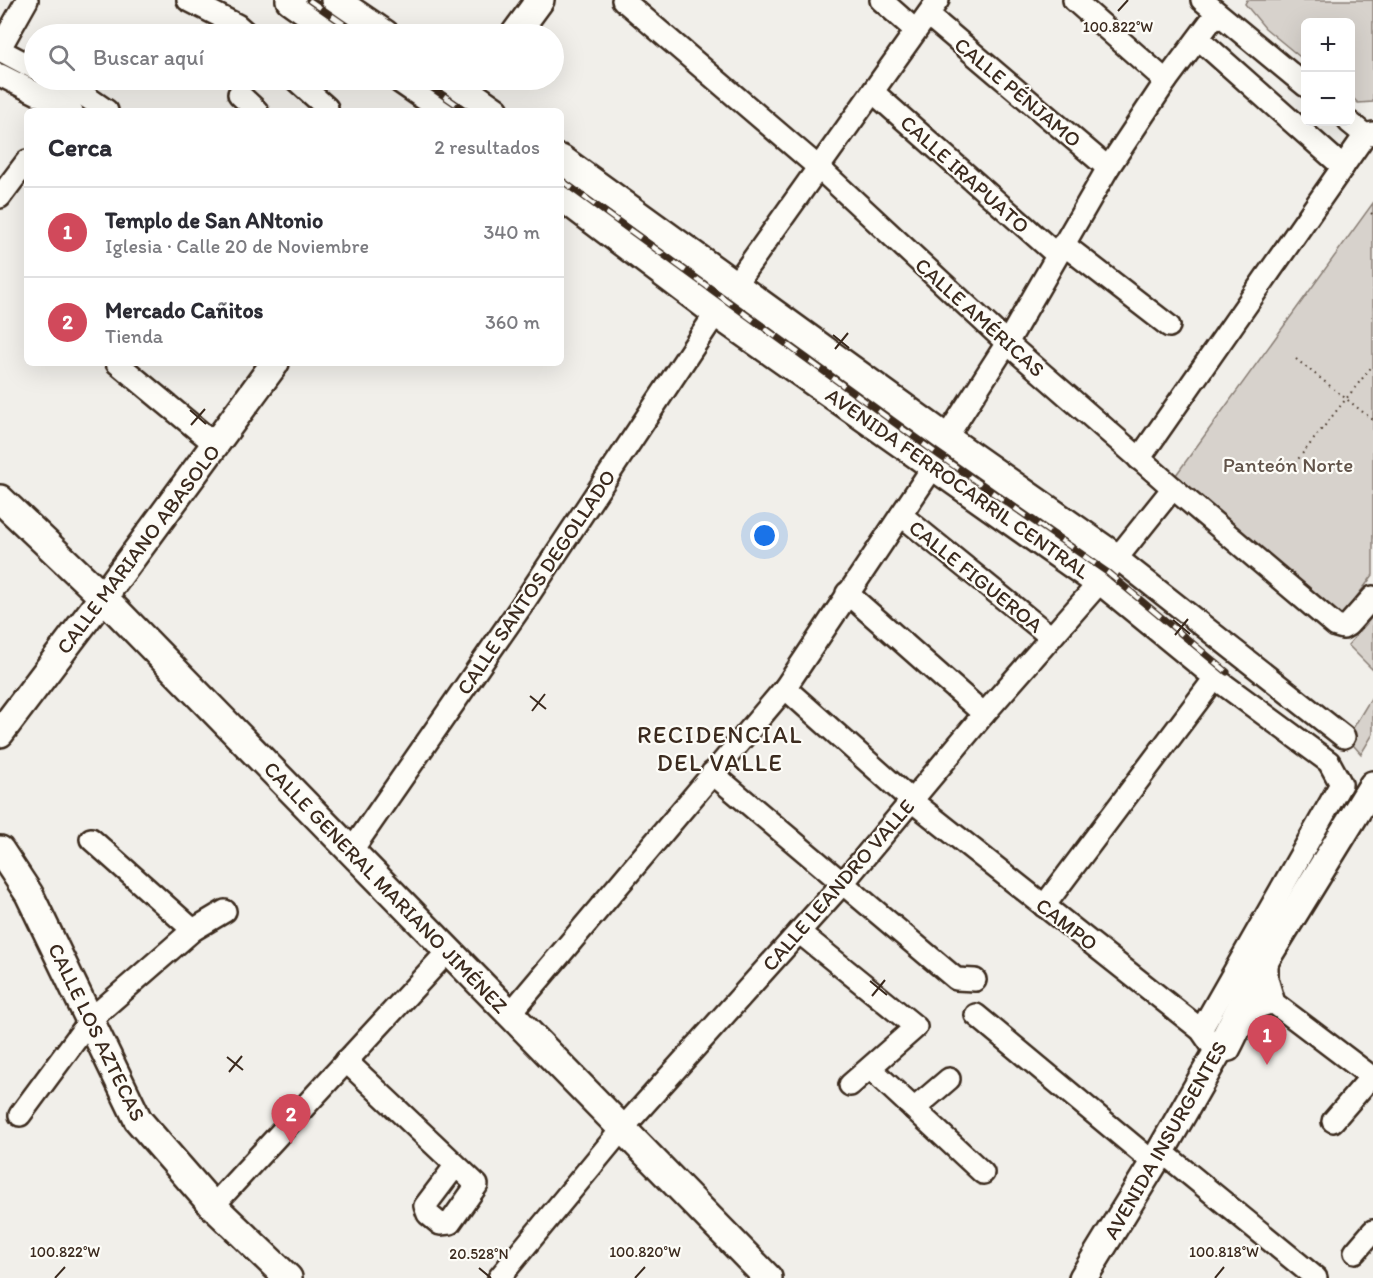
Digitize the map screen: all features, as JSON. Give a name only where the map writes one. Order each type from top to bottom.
[{"type":"main road","points":[[290,0],[324,24]]},
{"type":"main road","points":[[335,0],[370,24]]},
{"type":"main road","points":[[522,24],[540,0]]},
{"type":"main road","points":[[417,90],[443,108]]},
{"type":"main road","points":[[465,91],[490,108]]},
{"type":"main road","name":"AVENIDA FERROCARRIL CENTRAL","points":[[564,161],[734,286],[1117,558]]},
{"type":"main road","name":"AVENIDA FERROCARRIL CENTRAL","points":[[564,198],[716,313],[1099,583]]},
{"type":"main road","name":"CALLE MARIANO ABASOLO","points":[[0,733],[273,366]]},
{"type":"main road","name":"CALLE GENERAL MARIANO JIMÉNEZ","points":[[0,500],[103,597],[768,1278]]},
{"type":"main road","name":"AVENIDA INSURGENTES","points":[[1083,1278],[1158,1157],[1268,957],[1373,785]]},
{"type":"main road","name":"CALLE LOS AZTECAS","points":[[0,850],[29,894],[138,1120],[213,1206],[288,1278]]},
{"type":"street","points":[[24,62],[0,49],[27,0]]},
{"type":"street","points":[[188,0],[235,24]]},
{"type":"street","name":"CALLE AMÉRICAS","points":[[622,0],[818,167],[1006,343],[1336,626],[1343,628],[1348,625],[1373,597]]},
{"type":"street","name":"CALLE PÉNJAMO","points":[[881,0],[927,15],[1108,168]]},
{"type":"street","points":[[1074,0],[1166,81]]},
{"type":"street","points":[[946,438],[1006,343],[1108,168],[1166,81],[1198,39],[1209,7],[1301,83]]},
{"type":"street","points":[[734,286],[927,15]]},
{"type":"street","points":[[1198,39],[1343,167]]},
{"type":"street","points":[[0,75],[24,85]]},
{"type":"street","points":[[36,90],[71,105],[89,108]]},
{"type":"street","points":[[63,90],[71,105]]},
{"type":"street","points":[[307,90],[327,108]]},
{"type":"street","name":"CALLE IRAPUATO","points":[[873,92],[1060,250],[1169,326]]},
{"type":"street","points":[[239,94],[254,108]]},
{"type":"street","points":[[1139,459],[1343,167],[1362,130]]},
{"type":"street","points":[[0,196],[24,165]]},
{"type":"street","name":"CALLE SANTOS DEGOLLADO","points":[[352,850],[522,605],[716,313]]},
{"type":"street","points":[[121,366],[216,445]]},
{"type":"street","points":[[510,1014],[784,688],[933,467]]},
{"type":"street","name":"CALLE LEANDRO VALLE","points":[[499,1278],[622,1129],[842,884],[984,714],[1099,583],[1173,488]]},
{"type":"street","name":"CALLE FIGUEROA","points":[[902,515],[1051,637]]},
{"type":"street","name":"AVENIDA FERROCARRIL CENTRAL","points":[[1117,558],[1344,737]]},
{"type":"street","name":"AVENIDA FERROCARRIL CENTRAL","points":[[1099,583],[1215,678],[1329,762],[1341,784],[1201,1030]]},
{"type":"street","points":[[847,592],[984,714]]},
{"type":"street","points":[[1044,906],[1215,678]]},
{"type":"street","name":"CAMPO","points":[[784,688],[912,801],[1201,1030],[1217,1053]]},
{"type":"street","points":[[712,773],[956,979],[975,980]]},
{"type":"street","points":[[91,839],[193,930]]},
{"type":"street","points":[[20,1115],[91,1019],[193,930],[225,911]]},
{"type":"street","points":[[799,932],[916,1027],[850,1085]]},
{"type":"street","points":[[213,1206],[448,951]]},
{"type":"street","points":[[1268,957],[1267,979],[1274,1003],[1372,1078],[1333,1121]]},
{"type":"street","points":[[1217,1053],[1229,1050],[1250,1010],[1260,1004],[1274,1003]]},
{"type":"street","points":[[976,1015],[1317,1278]]},
{"type":"street","points":[[346,1061],[456,1165]]},
{"type":"street","points":[[870,1068],[983,1173]]},
{"type":"street","points":[[914,1109],[950,1079]]},
{"type":"street","points":[[1355,1252],[1373,1231]]},
{"type":"path","points":[[1296,358],[1372,417]]},
{"type":"path","points":[[1291,468],[1373,365]]},
{"type":"green space","points":[[1247,0],[1373,0],[1373,102],[1358,103],[1355,100],[1355,18],[1301,18],[1301,58],[1265,28],[1245,4]]},
{"type":"green space","name":"Panteón Norte","points":[[1373,203],[1373,575],[1343,615],[1303,595],[1176,475]]},
{"type":"green space","points":[[1373,616],[1373,670],[1348,645]]},
{"type":"green space","points":[[1373,695],[1373,734],[1361,754],[1347,738]]},
{"type":"railway","points":[[309,0],[344,24]]},
{"type":"railway","points":[[436,90],[462,108]]},
{"type":"railway","points":[[564,182],[940,456],[1107,572],[1227,672]]},
{"type":"place","name":"Templo de San ANtonio","points":[[1267,1065]]},
{"type":"place","name":"Mercado Cañitos","points":[[291,1144]]},
{"type":"district","name":"RECIDENCIAL DEL VALLE","points":[[720,748]]}]
